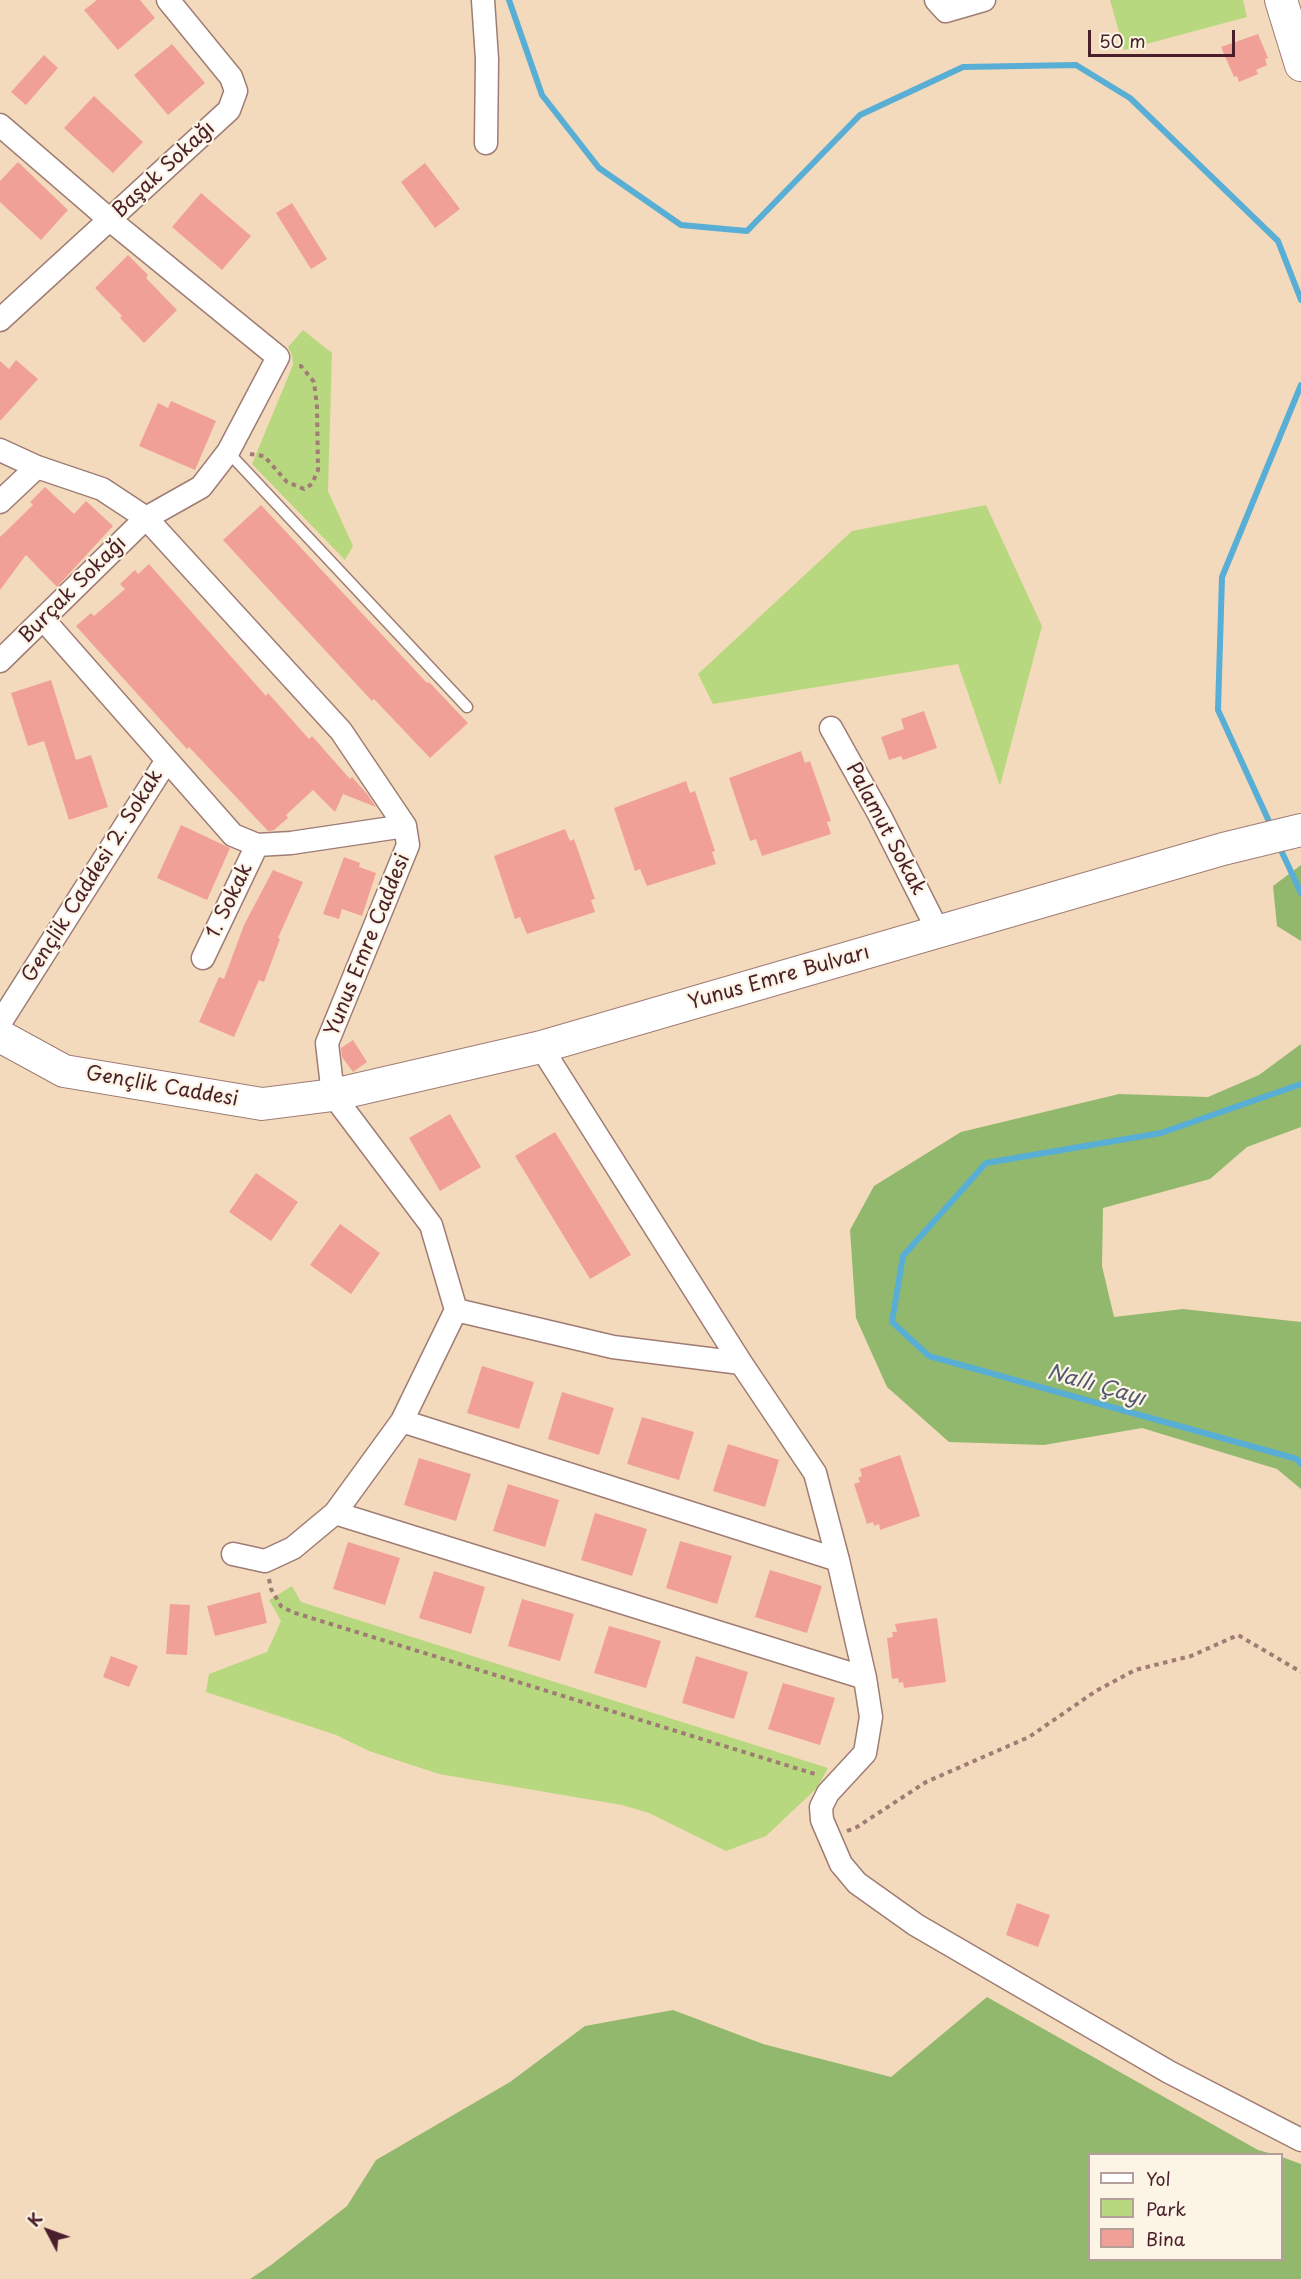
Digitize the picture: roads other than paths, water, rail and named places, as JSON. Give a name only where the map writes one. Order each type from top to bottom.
[{"type":"street","name":"Başak Sokağı","points":[[0,320],[229,110],[236,91],[231,77],[168,0]]},
{"type":"street","points":[[483,0],[487,59],[486,144]]},
{"type":"street","points":[[936,0],[946,10],[984,0]]},
{"type":"street","points":[[1281,0],[1301,65]]},
{"type":"street","points":[[0,125],[110,220]]},
{"type":"street","name":"Burçak Sokağı","points":[[0,662],[146,518],[201,488],[228,452],[276,360],[110,220]]},
{"type":"street","name":"Yunus Emre Caddesi","points":[[0,450],[37,467],[102,489],[146,518],[341,731],[405,825],[408,845],[327,1044],[333,1095]]},
{"type":"street","points":[[0,502],[37,467]]},
{"type":"street","points":[[43,619],[233,835],[257,844],[291,843],[405,825]]},
{"type":"street","name":"Palamut Sokak","points":[[831,728],[880,816],[938,931]]},
{"type":"street","name":"Gençlik Caddesi 2. Sokak","points":[[0,1023],[167,760]]},
{"type":"street","name":"Yunus Emre Bulvarı","points":[[333,1095],[541,1047],[1223,849],[1301,830]]},
{"type":"street","name":"1. Sokak","points":[[203,958],[257,844]]},
{"type":"street","name":"Gençlik Caddesi","points":[[0,1036],[64,1071],[262,1104],[333,1095]]},
{"type":"street","points":[[541,1047],[741,1363],[815,1473],[865,1678],[871,1718],[865,1753],[828,1793],[821,1807],[822,1820],[841,1864],[857,1882],[916,1925],[1169,2072],[1301,2140]]},
{"type":"street","points":[[233,1554],[265,1561],[293,1548],[335,1513],[402,1421],[456,1310],[431,1225],[333,1095]]},
{"type":"street","points":[[456,1310],[613,1347],[741,1363]]},
{"type":"street","points":[[402,1421],[838,1560]]},
{"type":"street","points":[[335,1513],[865,1678]]},
{"type":"lane","points":[[228,452],[467,707]]},
{"type":"waterway","points":[[509,0],[542,95],[599,168],[681,225],[747,231],[860,115],[963,67],[1076,65],[1130,98],[1278,241],[1301,300]]},
{"type":"waterway","points":[[1272,828],[1218,710],[1222,577],[1301,385]]},
{"type":"waterway","points":[[1279,846],[1301,893]]},
{"type":"waterway","name":"Nallı Çayı","points":[[1301,1084],[1161,1133],[986,1163],[903,1256],[892,1322],[929,1356],[1297,1459],[1301,1464]]}]
